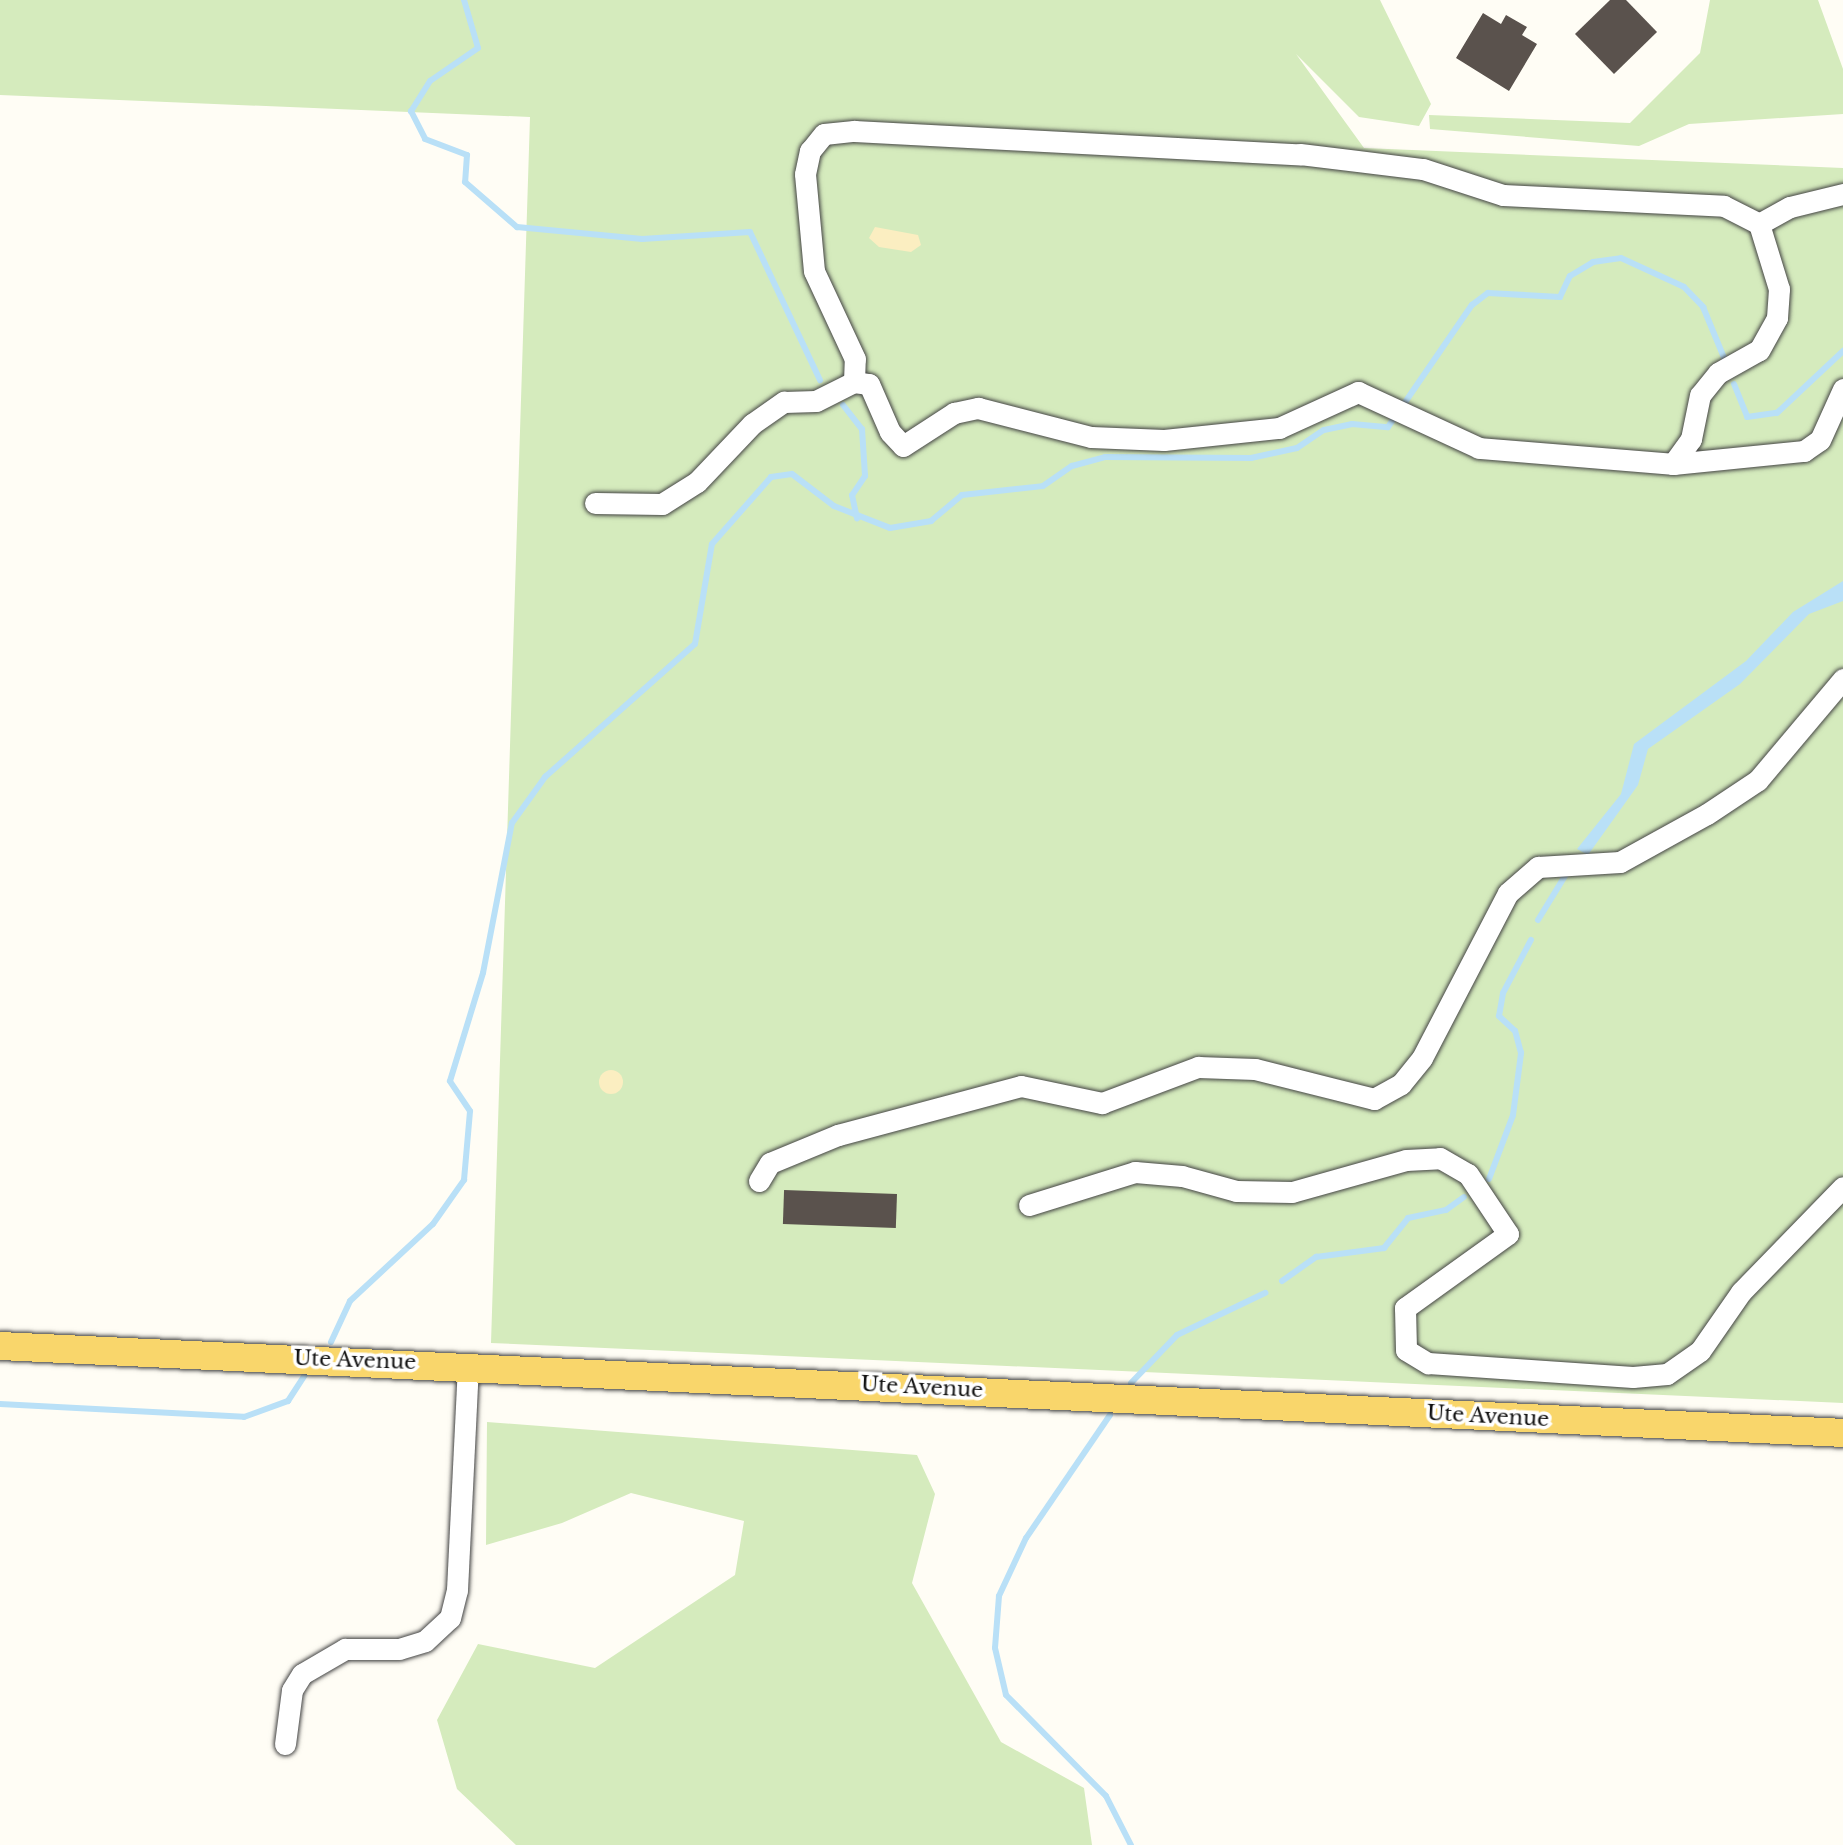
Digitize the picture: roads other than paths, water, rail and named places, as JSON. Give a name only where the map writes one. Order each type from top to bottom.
[{"type":"main road","name":"Ute Avenue","points":[[0,1346],[468,1365],[1843,1433]]},
{"type":"lane","points":[[854,382],[855,359],[814,271],[805,174],[810,151],[824,134],[1300,154],[1423,169],[1503,195],[1724,206],[1759,224],[1779,289],[1777,318],[1759,350],[1718,373],[1700,395],[1691,439],[1673,464]]},
{"type":"lane","points":[[1759,224],[1790,208],[1843,194]]},
{"type":"lane","points":[[595,503],[662,504],[696,482],[752,424],[784,402],[816,401],[854,382],[869,384],[903,446],[954,413],[978,408],[1091,437],[1164,440],[1279,428],[1358,392],[1479,448],[1673,464],[1804,451],[1820,440],[1843,389]]},
{"type":"lane","points":[[759,1181],[770,1163],[838,1135],[1021,1086],[1102,1102],[1198,1067],[1255,1069],[1374,1099],[1401,1084],[1422,1058],[1508,893],[1538,867],[1620,862],[1696,821],[1758,780],[1843,679]]},
{"type":"lane","points":[[1029,1205],[1135,1172],[1182,1176],[1236,1191],[1292,1192],[1406,1160],[1440,1158],[1468,1174],[1508,1234],[1405,1308],[1406,1350],[1428,1363],[1633,1377],[1667,1374],[1700,1351],[1741,1292],[1843,1188]]},
{"type":"lane","points":[[285,1744],[292,1690],[302,1674],[345,1649],[399,1649],[425,1641],[450,1618],[457,1591],[468,1365]]},
{"type":"water","points":[[1843,581],[1843,601],[1809,614],[1740,684],[1648,749],[1638,785],[1588,855],[1577,849],[1621,794],[1634,744],[1746,661],[1793,612]]},
{"type":"waterway","points":[[464,0],[478,48],[430,81],[411,111],[425,139],[467,155],[465,182],[517,227],[642,239],[750,232],[820,380]]},
{"type":"waterway","points":[[331,1342],[350,1301],[433,1224],[464,1180],[470,1111],[450,1081],[483,973],[512,823],[545,777],[695,644],[712,544],[771,477],[792,474],[834,506],[890,528],[931,521],[962,495],[1043,486],[1072,466],[1105,457],[1251,458],[1297,448],[1324,430],[1352,424],[1388,427],[1472,305],[1488,293],[1560,297],[1570,276],[1593,262],[1621,258],[1684,287],[1703,307],[1725,360]]},
{"type":"waterway","points":[[1734,384],[1747,417],[1777,413],[1843,351]]},
{"type":"waterway","points":[[843,405],[862,429],[865,476],[852,495],[857,518]]},
{"type":"waterway","points":[[1538,920],[1565,876]]},
{"type":"waterway","points":[[1489,1179],[1513,1115],[1521,1053],[1515,1031],[1499,1016],[1503,993],[1531,940]]},
{"type":"waterway","points":[[1282,1281],[1316,1257],[1384,1248],[1408,1218],[1446,1210],[1464,1197]]},
{"type":"waterway","points":[[1131,1383],[1177,1335],[1265,1293]]},
{"type":"waterway","points":[[0,1404],[244,1417],[288,1401],[309,1369]]},
{"type":"waterway","points":[[1110,1415],[1026,1538],[999,1596],[995,1648],[1006,1695],[1106,1796],[1131,1845]]}]
